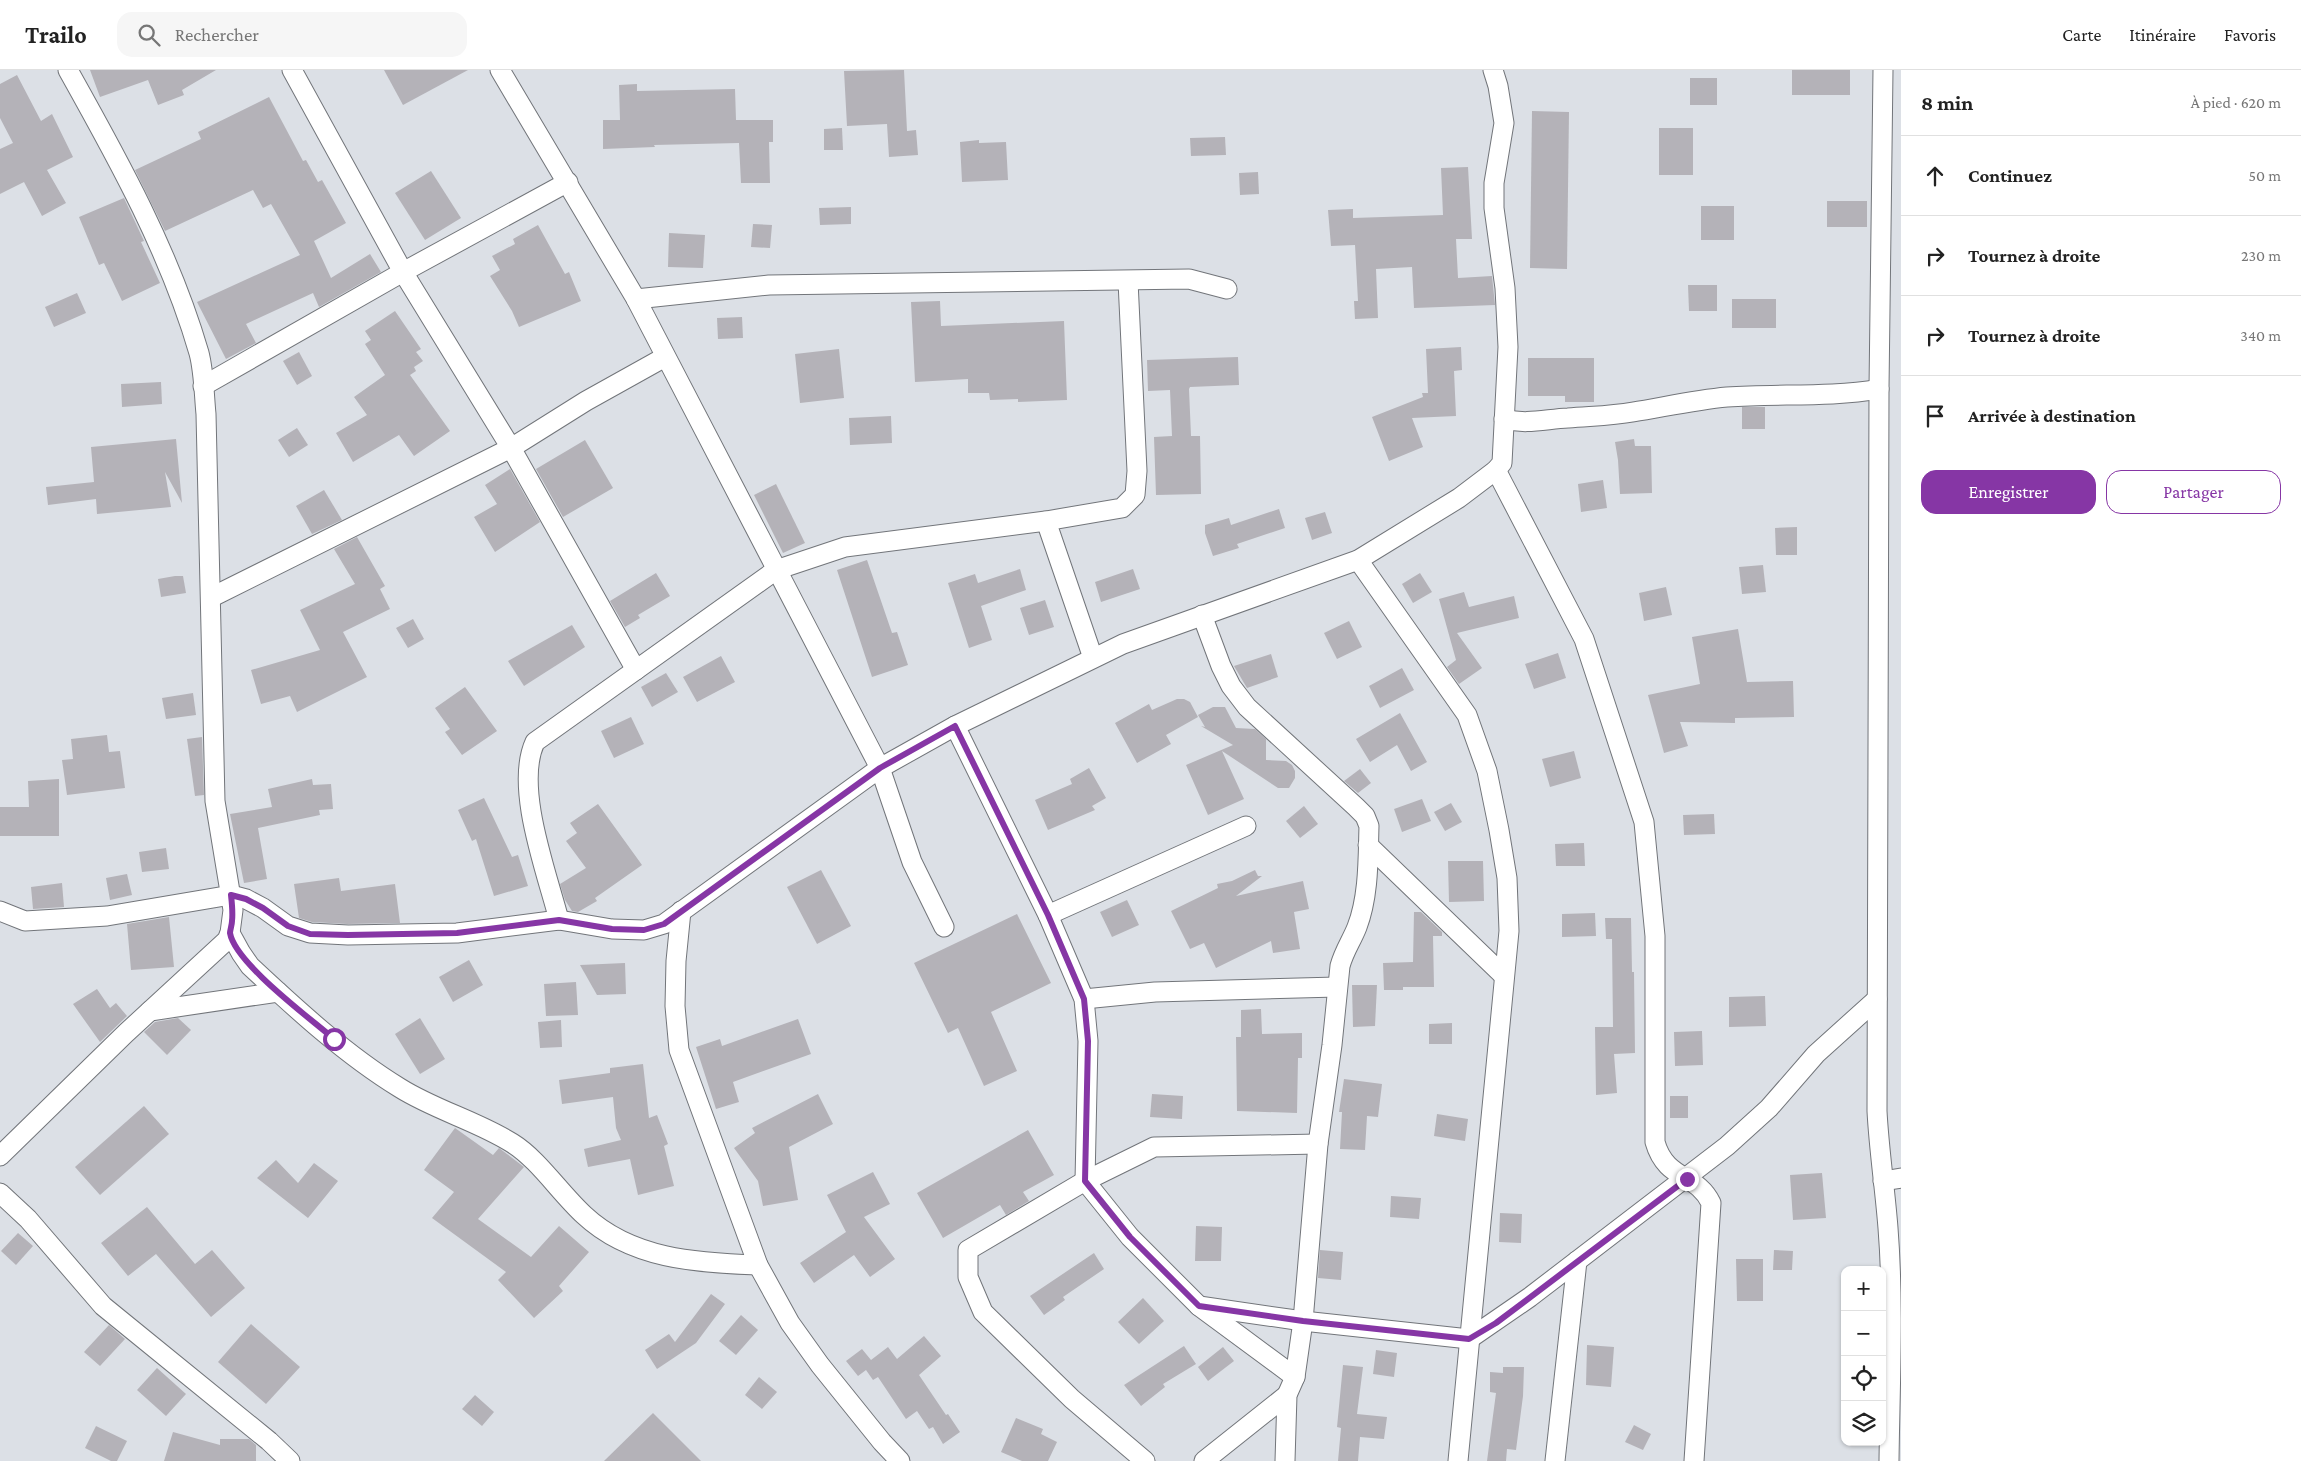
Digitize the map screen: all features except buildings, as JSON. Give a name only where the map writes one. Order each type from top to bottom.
[{"type":"street","points":[[0,1156],[45,1109],[227,940],[230,933],[233,910],[215,801],[212,597],[206,468],[206,414],[200,355],[165,258],[124,170],[68,70]]},
{"type":"street","points":[[292,70],[403,272],[511,448],[636,670]]},
{"type":"street","points":[[500,70],[636,299],[665,358],[880,768],[912,862],[944,927]]},
{"type":"street","points":[[0,911],[25,921],[107,916],[231,895],[246,899],[263,908],[288,926],[310,934],[457,933],[559,920],[612,929],[644,930],[664,924],[880,768],[955,726],[1123,644],[1358,560],[1459,498],[1496,470],[1504,457],[1508,348],[1507,318],[1505,288],[1494,208],[1494,184],[1504,123],[1498,86],[1493,70]]},
{"type":"street","points":[[1883,70],[1879,390],[1877,1110],[1878,1147],[1892,1180],[1888,1228],[1890,1282],[1889,1461]]},
{"type":"street","points":[[203,386],[403,272],[568,182]]},
{"type":"street","points":[[636,299],[769,286],[1189,279],[1227,289]]},
{"type":"street","points":[[559,920],[531,813],[527,768],[529,754],[535,742],[776,570],[845,546],[1046,521],[1122,508],[1135,495],[1137,471],[1128,281]]},
{"type":"street","points":[[212,597],[511,448],[586,401],[665,358]]},
{"type":"street","points":[[1504,419],[1520,423],[1632,412],[1679,403],[1727,397],[1788,394],[1832,395],[1879,390]]},
{"type":"street","points":[[1496,470],[1584,638],[1644,822],[1655,936],[1655,1142],[1659,1156],[1666,1166],[1687,1179],[1707,1195],[1711,1208],[1694,1461]]},
{"type":"street","points":[[1046,521],[1093,658]]},
{"type":"street","points":[[1358,560],[1467,715],[1487,771],[1507,878],[1509,931],[1458,1461]]},
{"type":"street","points":[[1202,615],[1221,666],[1231,686],[1247,707],[1365,816],[1369,826],[1362,910],[1357,928],[1343,954],[1338,987],[1318,1144],[1303,1321],[1295,1377],[1287,1396],[1285,1461]]},
{"type":"street","points":[[955,726],[1048,915],[1084,999],[1088,1041],[1085,1181],[1130,1237],[1199,1306],[1295,1377]]},
{"type":"street","points":[[1048,915],[1246,826]]},
{"type":"street","points":[[1368,845],[1504,976]]},
{"type":"street","points":[[681,911],[676,961],[675,1006],[679,1050],[758,1264],[790,1324],[882,1442],[900,1461]]},
{"type":"street","points":[[230,933],[240,953],[250,966],[357,1059],[400,1088],[511,1142],[528,1153],[584,1215],[610,1236],[633,1246],[680,1259],[720,1264],[758,1264]]},
{"type":"street","points":[[1084,999],[1155,992],[1338,987]]},
{"type":"street","points":[[150,1011],[278,992]]},
{"type":"street","points":[[1199,1306],[1303,1321],[1469,1339],[1496,1323],[1687,1179],[1770,1108],[1816,1054],[1877,999]]},
{"type":"street","points":[[1145,1461],[1072,1399],[983,1312],[968,1277],[968,1250],[1085,1181],[1154,1147],[1318,1144]]},
{"type":"street","points":[[0,1193],[28,1219],[103,1306],[269,1441],[290,1461]]},
{"type":"street","points":[[1556,1461],[1577,1262]]},
{"type":"street","points":[[1204,1461],[1287,1396]]},
{"type":"route","points":[[334,1039],[278,992],[250,966],[240,953],[230,933],[233,910],[231,895],[246,899],[263,908],[274,918],[288,926],[310,934],[457,933],[559,920],[612,929],[644,930],[664,924],[880,768],[955,726],[1048,915],[1084,999],[1088,1041],[1085,1181],[1130,1237],[1199,1306],[1303,1321],[1469,1339],[1496,1323],[1687,1179]]}]
